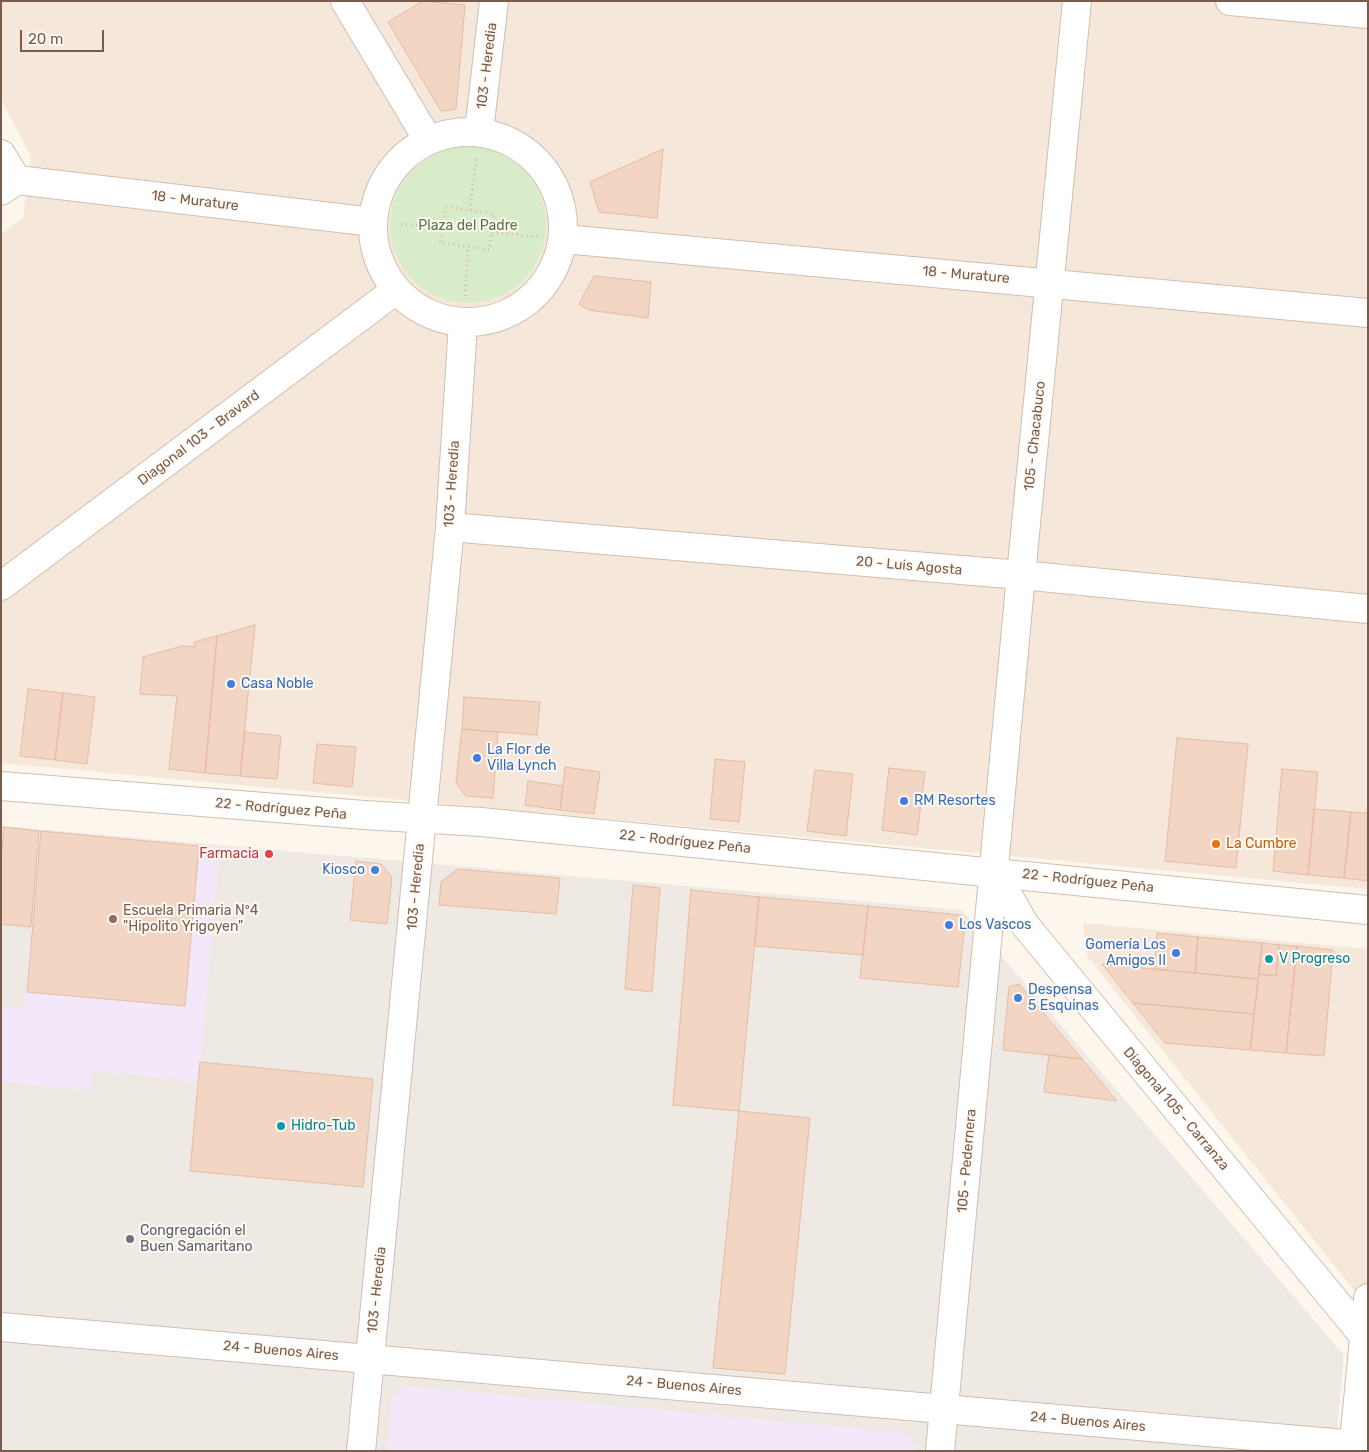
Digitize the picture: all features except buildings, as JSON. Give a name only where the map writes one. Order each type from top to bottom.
[{"type":"street","points":[[345,1],[428,140]]},
{"type":"street","name":"103 - Heredia","points":[[479,132],[494,1]]},
{"type":"street","name":"105 - Chacabuco","points":[[994,872],[1077,1]]},
{"type":"street","points":[[1230,1],[1368,14]]},
{"type":"street","points":[[479,132],[508,140],[534,157],[552,180],[563,209],[564,239],[556,267],[540,291],[518,310],[492,320],[463,323],[444,320],[426,313],[410,303],[396,290],[382,270],[375,246],[373,222],[378,196],[389,173],[406,154],[428,140],[444,134],[479,132]]},
{"type":"street","name":"18 - Murature","points":[[1,154],[9,185],[373,222]]},
{"type":"street","name":"18 - Murature","points":[[564,239],[1368,313]]},
{"type":"street","name":"Diagonal 103 - Bravard","points":[[1,586],[396,290]]},
{"type":"street","name":"103 - Heredia","points":[[361,1451],[450,526],[463,323]]},
{"type":"street","name":"20 - Luis Agosta","points":[[450,526],[1021,576],[1368,609]]},
{"type":"street","name":"22 - Rodríguez Peña","points":[[1,786],[422,818],[994,872],[1368,910]]},
{"type":"street","name":"Diagonal 105 - Carranza","points":[[994,872],[1025,926],[1366,1338]]},
{"type":"street","name":"105 - Pedernera","points":[[940,1451],[994,872]]},
{"type":"street","points":[[1358,1447],[1368,1298]]},
{"type":"street","name":"24 - Buenos Aires","points":[[1,1326],[1358,1447]]},
{"type":"path","points":[[470,210],[479,132]]},
{"type":"path","points":[[446,207],[470,210],[494,214],[489,250],[440,242],[446,207]]},
{"type":"path","points":[[373,222],[443,227]]},
{"type":"path","points":[[492,232],[564,239]]},
{"type":"path","points":[[463,323],[468,247]]},
{"type":"shaded area","points":[[1,1],[1368,1],[1368,889],[1,763],[1,234],[23,218],[31,156],[1,100]]},
{"type":"shaded area","points":[[1,826],[962,910],[1344,1355],[1335,1451],[1,1451]]},
{"type":"shaded area","points":[[39,831],[220,847],[199,1082],[92,1070],[90,1090],[1,1082],[1,1007],[24,1008]]},
{"type":"shaded area","points":[[1083,923],[1368,949],[1368,1308],[1087,956]]},
{"type":"shaded area","points":[[405,1386],[904,1433],[915,1447],[915,1451],[387,1451],[392,1397]]},
{"type":"green space","name":"Plaza del Padre","points":[[460,147],[476,147],[491,150],[505,156],[523,170],[537,188],[543,202],[546,225],[543,248],[537,262],[523,280],[505,294],[491,300],[476,303],[460,303],[445,300],[431,294],[413,280],[403,268],[393,248],[390,233],[390,217],[393,202],[399,188],[413,170],[425,160],[445,150]]},
{"type":"place","name":"Casa Noble","points":[[231,684]]},
{"type":"place","name":"La Flor de Villa Lynch","points":[[477,758]]},
{"type":"place","name":"RM Resortes","points":[[904,801]]},
{"type":"place","name":"La Cumbre","points":[[1216,844]]},
{"type":"place","name":"Farmacia","points":[[269,854]]},
{"type":"place","name":"Kiosco","points":[[375,870]]},
{"type":"place","name":"Escuela Primaria Nº4 \"Hipolito Yrigoyen\"","points":[[113,919]]},
{"type":"place","name":"Los Vascos","points":[[949,925]]},
{"type":"place","name":"Gomería Los Amigos II","points":[[1176,953]]},
{"type":"place","name":"V Progreso","points":[[1269,959]]},
{"type":"place","name":"Despensa 5 Esquinas","points":[[1018,998]]},
{"type":"place","name":"Hidro-Tub","points":[[281,1126]]},
{"type":"place","name":"Congregación el Buen Samaritano","points":[[130,1239]]}]
